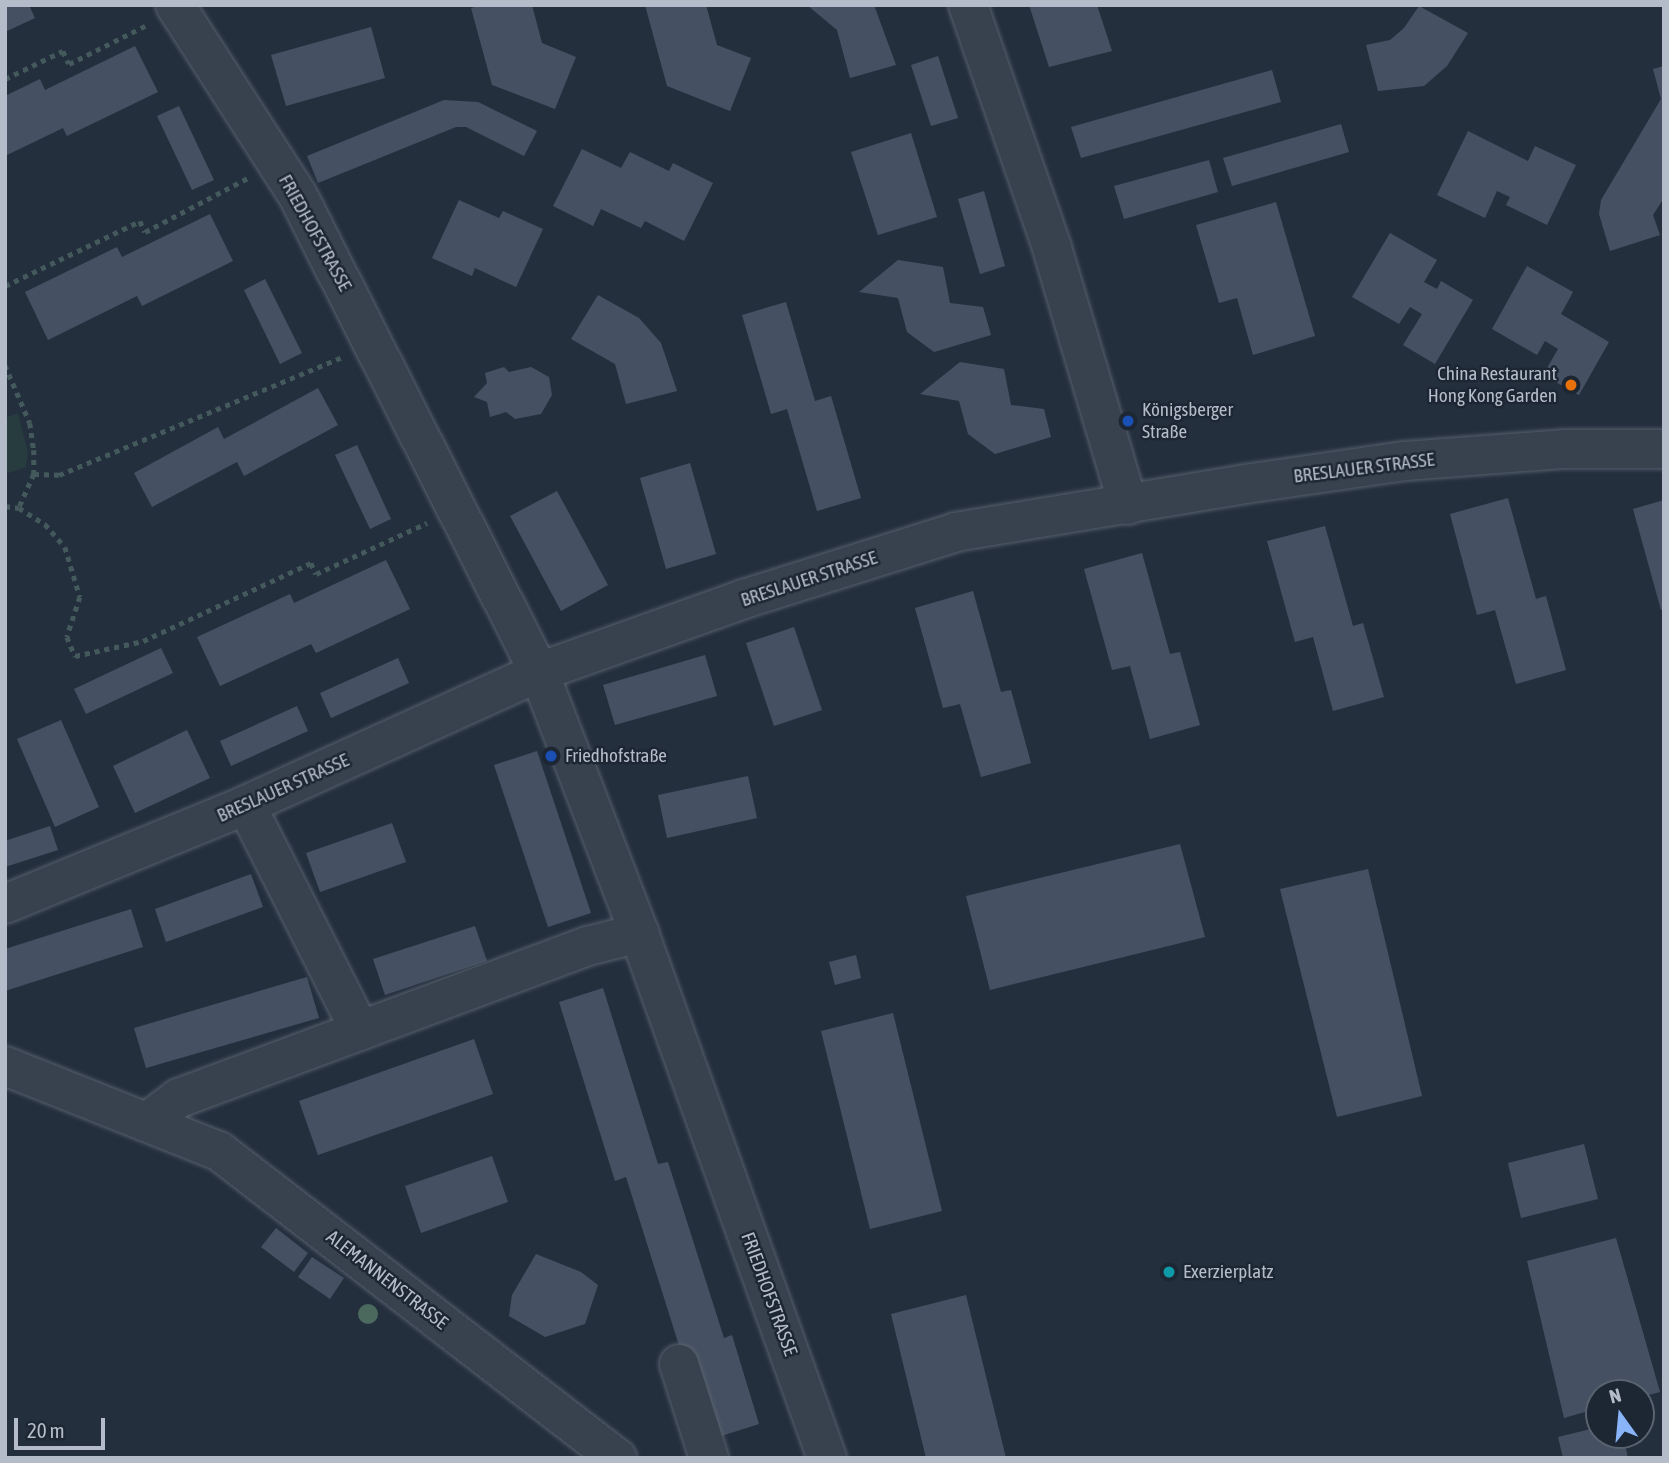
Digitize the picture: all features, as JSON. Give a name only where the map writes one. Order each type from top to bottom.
[{"type":"street","points":[[968,5],[1052,248],[1128,505]]},
{"type":"street","name":"FRIEDHOFSTRASSE","points":[[181,7],[298,196],[539,672],[639,933],[827,1458]]},
{"type":"street","name":"BRESLAUER STRASSE","points":[[5,904],[246,805],[539,672],[744,599],[956,532],[1245,484],[1405,461],[1566,449],[1664,449]]},
{"type":"street","points":[[246,805],[360,1031]]},
{"type":"street","points":[[147,1122],[180,1098],[588,946],[639,933]]},
{"type":"street","name":"ALEMANNENSTRASSE","points":[[5,1066],[219,1151],[617,1458]]},
{"type":"street","points":[[679,1364],[709,1458]]},
{"type":"path","points":[[5,79],[63,51],[69,64],[181,7]]},
{"type":"path","points":[[5,286],[140,221],[145,232],[159,226],[276,163]]},
{"type":"path","points":[[34,474],[59,475],[373,344]]},
{"type":"path","points":[[5,365],[30,423],[34,474],[19,508]]},
{"type":"path","points":[[5,506],[19,508],[45,523],[65,547],[75,573],[80,597],[67,637],[75,656],[143,641],[311,563],[316,574],[457,509]]},
{"type":"green space","points":[[18,413],[28,453],[26,467],[5,474],[5,418]]},
{"type":"building","points":[[5,5],[29,5],[35,18],[5,32]]},
{"type":"building","points":[[482,5],[532,5],[542,43],[576,57],[555,109],[492,85],[471,8]]},
{"type":"building","points":[[645,5],[706,5],[717,45],[751,58],[730,111],[667,86]]},
{"type":"building","points":[[807,5],[874,5],[896,65],[850,78],[837,30]]},
{"type":"building","points":[[1029,5],[1097,5],[1112,51],[1049,67]]},
{"type":"building","points":[[1419,6],[1468,33],[1447,66],[1424,86],[1378,91],[1366,45],[1390,40],[1404,28]]},
{"type":"building","points":[[371,27],[385,78],[286,106],[271,55]]},
{"type":"building","points":[[135,46],[158,92],[67,136],[63,128],[5,156],[5,96],[40,79],[45,90]]},
{"type":"building","points":[[938,56],[958,118],[931,126],[911,65]]},
{"type":"building","points":[[1664,66],[1664,198],[1653,215],[1660,235],[1610,251],[1599,214],[1601,200],[1661,99],[1653,69]]},
{"type":"building","points":[[1272,70],[1281,102],[1081,158],[1071,127]]},
{"type":"building","points":[[444,100],[478,102],[537,131],[524,156],[466,127],[456,127],[318,183],[307,156]]},
{"type":"building","points":[[179,106],[214,180],[192,190],[157,116]]},
{"type":"building","points":[[1341,124],[1349,152],[1232,186],[1223,158]]},
{"type":"building","points":[[1468,131],[1528,161],[1535,146],[1576,165],[1547,225],[1506,205],[1510,197],[1497,191],[1485,218],[1437,195]]},
{"type":"building","points":[[911,133],[937,217],[878,235],[851,152]]},
{"type":"building","points":[[582,149],[621,168],[630,152],[669,171],[673,163],[713,183],[684,241],[645,221],[641,228],[601,209],[593,226],[553,206]]},
{"type":"building","points":[[1209,160],[1218,192],[1124,219],[1114,186]]},
{"type":"building","points":[[984,191],[1005,266],[980,274],[958,199]]},
{"type":"building","points":[[459,200],[499,218],[503,211],[543,229],[516,287],[475,268],[472,276],[432,258]]},
{"type":"building","points":[[1276,202],[1315,336],[1253,355],[1237,298],[1219,303],[1196,225]]},
{"type":"building","points":[[210,214],[233,261],[142,306],[137,296],[48,340],[25,292],[117,247],[122,257]]},
{"type":"building","points":[[1390,233],[1437,260],[1424,282],[1437,289],[1441,281],[1473,300],[1435,364],[1403,345],[1422,314],[1410,307],[1399,324],[1352,297]]},
{"type":"building","points":[[898,260],[943,267],[950,303],[983,307],[991,335],[934,352],[907,332],[898,298],[859,292]]},
{"type":"building","points":[[1527,266],[1573,292],[1561,314],[1609,342],[1579,395],[1543,375],[1558,349],[1545,341],[1537,355],[1492,329]]},
{"type":"building","points":[[265,279],[302,353],[280,364],[244,290]]},
{"type":"building","points":[[598,295],[639,318],[661,343],[677,391],[626,404],[615,364],[571,339]]},
{"type":"building","points":[[786,302],[815,401],[831,396],[861,498],[817,511],[787,409],[771,414],[742,315]]},
{"type":"building","points":[[960,362],[1004,369],[1011,405],[1044,409],[1051,437],[995,454],[968,434],[959,401],[920,394]]},
{"type":"building","points":[[504,367],[509,372],[531,367],[549,377],[552,395],[541,414],[515,419],[506,412],[490,417],[487,402],[474,397],[487,383],[485,373]]},
{"type":"building","points":[[318,388],[338,425],[244,476],[237,462],[152,507],[134,473],[218,427],[224,439]]},
{"type":"building","points":[[357,445],[391,519],[370,529],[335,455]]},
{"type":"building","points":[[690,463],[716,554],[666,569],[640,478]]},
{"type":"building","points":[[557,491],[608,585],[561,611],[510,516]]},
{"type":"building","points":[[1508,498],[1536,599],[1546,596],[1566,670],[1516,684],[1495,610],[1477,615],[1450,514]]},
{"type":"building","points":[[1664,500],[1664,609],[1661,610],[1633,509]]},
{"type":"building","points":[[1325,526],[1353,626],[1363,623],[1384,697],[1333,711],[1313,637],[1295,642],[1267,541]]},
{"type":"building","points":[[1142,553],[1170,654],[1180,652],[1200,725],[1150,739],[1130,666],[1112,670],[1084,569]]},
{"type":"building","points":[[386,560],[410,609],[316,653],[311,644],[220,686],[197,637],[290,594],[294,603]]},
{"type":"building","points":[[973,591],[1001,692],[1011,690],[1031,763],[981,777],[960,704],[943,708],[915,608]]},
{"type":"building","points":[[794,627],[822,710],[774,726],[746,643]]},
{"type":"building","points":[[161,648],[173,673],[86,714],[74,689]]},
{"type":"building","points":[[705,655],[717,696],[615,725],[603,685]]},
{"type":"building","points":[[398,658],[409,683],[331,718],[320,693]]},
{"type":"building","points":[[297,706],[308,731],[231,766],[220,741]]},
{"type":"building","points":[[61,720],[99,807],[55,827],[17,739]]},
{"type":"building","points":[[187,730],[210,778],[135,813],[113,766]]},
{"type":"building","points":[[537,751],[591,913],[548,927],[494,765]]},
{"type":"building","points":[[748,776],[757,818],[667,838],[658,795]]},
{"type":"building","points":[[392,823],[406,862],[320,892],[306,853]]},
{"type":"building","points":[[50,826],[58,850],[5,867],[5,841]]},
{"type":"building","points":[[1180,844],[1205,937],[990,990],[966,896]]},
{"type":"building","points":[[1368,869],[1422,1096],[1337,1117],[1280,889]]},
{"type":"building","points":[[251,874],[263,907],[166,942],[155,909]]},
{"type":"building","points":[[131,909],[143,947],[5,991],[5,949]]},
{"type":"building","points":[[475,926],[487,961],[385,995],[373,959]]},
{"type":"building","points":[[856,955],[861,978],[835,985],[829,962]]},
{"type":"building","points":[[307,977],[319,1018],[146,1068],[134,1028]]},
{"type":"building","points":[[603,988],[658,1164],[668,1162],[724,1338],[732,1335],[759,1424],[715,1438],[682,1355],[626,1177],[615,1181],[559,1002]]},
{"type":"building","points":[[893,1013],[942,1211],[870,1229],[821,1031]]},
{"type":"building","points":[[474,1039],[493,1094],[318,1155],[299,1101]]},
{"type":"building","points":[[1584,1144],[1598,1199],[1521,1218],[1508,1163]]},
{"type":"building","points":[[492,1156],[508,1202],[421,1233],[405,1186]]},
{"type":"building","points":[[276,1228],[308,1253],[294,1272],[261,1247]]},
{"type":"building","points":[[1616,1238],[1660,1392],[1655,1393],[1655,1379],[1585,1379],[1585,1412],[1564,1418],[1527,1261]]},
{"type":"building","points":[[536,1254],[581,1272],[598,1285],[585,1324],[545,1337],[509,1316],[512,1295]]},
{"type":"building","points":[[312,1257],[344,1278],[330,1299],[298,1277]]},
{"type":"building","points":[[966,1295],[1006,1458],[926,1458],[891,1314]]},
{"type":"building","points":[[1585,1430],[1585,1449],[1626,1449],[1628,1458],[1563,1458],[1558,1437]]},
{"type":"place","name":"China Restaurant Hong Kong Garden","points":[[1571,385]]},
{"type":"place","name":"Königsberger Straße","points":[[1128,421]]},
{"type":"place","name":"Friedhofstraße","points":[[551,756]]},
{"type":"place","name":"Exerzierplatz","points":[[1169,1272]]}]
